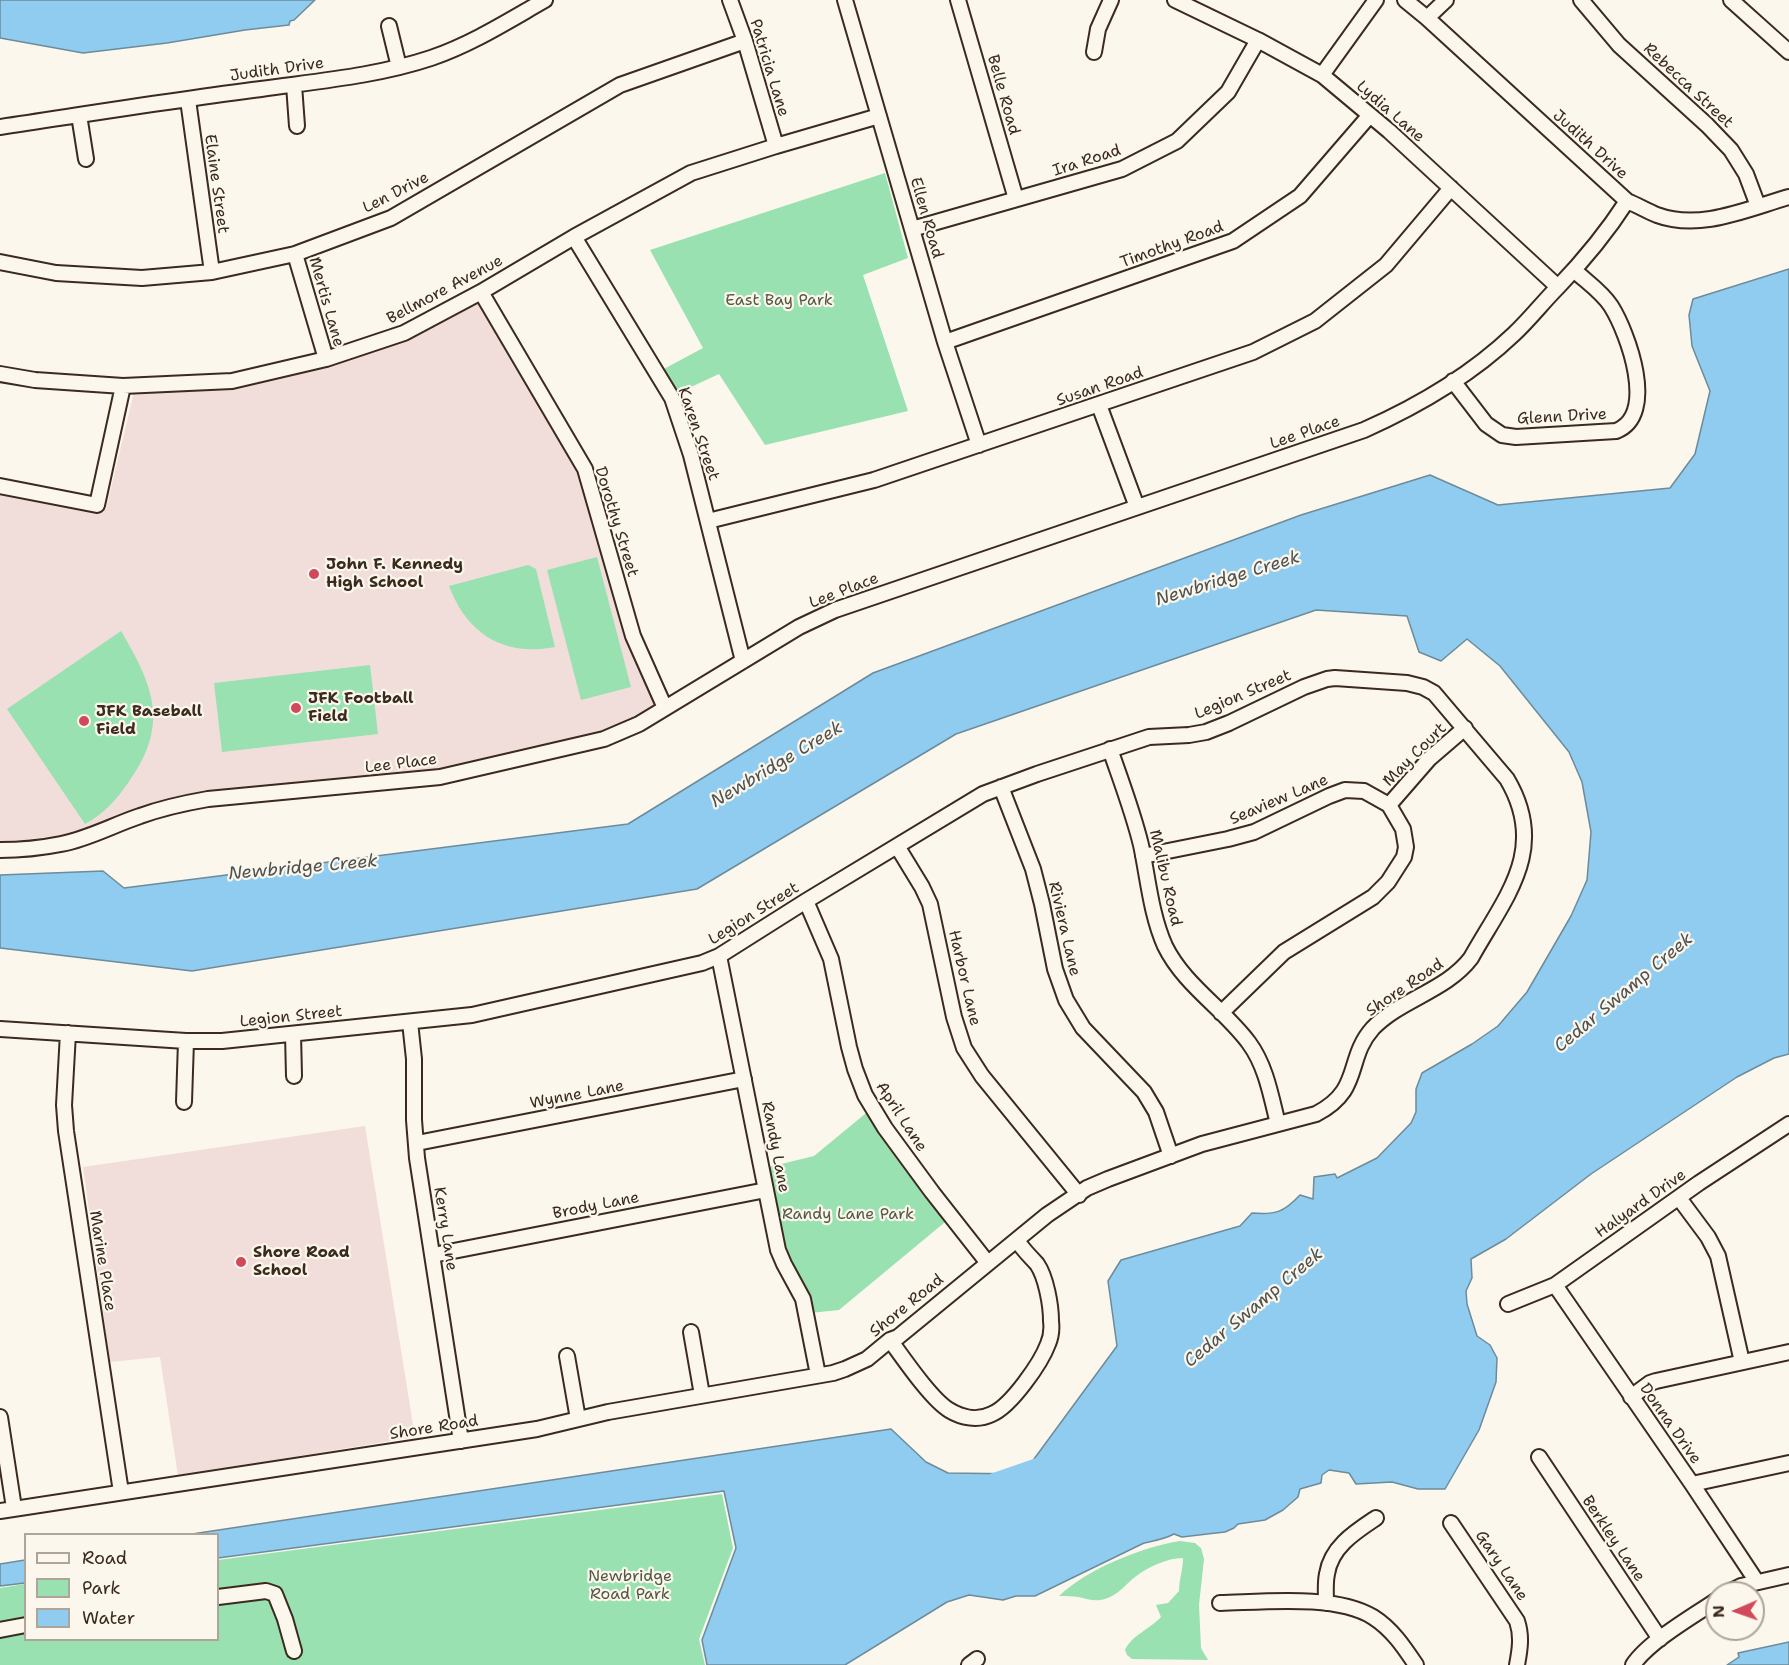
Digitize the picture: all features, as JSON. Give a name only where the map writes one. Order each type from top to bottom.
[{"type":"street","name":"Judith Drive","points":[[0,127],[368,74],[399,67],[447,52],[489,33],[545,0]]},
{"type":"street","name":"Patricia Lane","points":[[730,0],[745,41],[776,146]]},
{"type":"street","name":"Ellen Road","points":[[845,0],[945,342],[979,445]]},
{"type":"street","name":"Belle Road","points":[[958,0],[1016,199]]},
{"type":"street","points":[[1094,52],[1098,29],[1111,0]]},
{"type":"street","name":"Lydia Lane","points":[[1175,0],[1258,40],[1322,75],[1370,115],[1558,286]]},
{"type":"street","points":[[1322,75],[1376,0]]},
{"type":"street","name":"Judith Drive","points":[[1405,0],[1627,201],[1658,216],[1686,221],[1712,220],[1789,197]]},
{"type":"street","points":[[1427,18],[1446,0]]},
{"type":"street","name":"Rebecca Street","points":[[1581,0],[1619,45],[1707,125],[1731,150],[1746,174],[1758,206]]},
{"type":"street","points":[[1731,0],[1789,52]]},
{"type":"street","points":[[389,26],[399,67]]},
{"type":"street","name":"Ira Road","points":[[912,229],[1122,169],[1177,141],[1228,92],[1258,40]]},
{"type":"street","name":"Len Drive","points":[[0,262],[56,273],[142,278],[212,272],[295,254],[391,218],[620,85],[745,41]]},
{"type":"street","points":[[294,85],[297,126]]},
{"type":"street","name":"Elaine Street","points":[[188,100],[212,272]]},
{"type":"street","name":"Timothy Road","points":[[945,342],[1233,242],[1300,196],[1370,115]]},
{"type":"street","points":[[79,116],[86,159]]},
{"type":"street","name":"Bellmore Avenue","points":[[0,374],[35,380],[123,386],[232,381],[326,359],[404,333],[482,292],[574,237],[692,174],[776,146],[879,116]]},
{"type":"street","name":"Susan Road","points":[[708,521],[874,480],[1253,352],[1315,321],[1386,265],[1450,188]]},
{"type":"street","name":"Lee Place","points":[[0,850],[62,844],[89,837],[141,815],[208,799],[406,781],[462,772],[604,739],[629,729],[799,627],[835,610],[1364,430],[1427,399],[1481,362],[1513,335],[1575,271],[1627,201]]},
{"type":"street","name":"Karen Street","points":[[574,237],[672,398],[691,455],[742,661]]},
{"type":"street","name":"Mertis Lane","points":[[295,254],[326,359]]},
{"type":"street","name":"Glenn Drive","points":[[1454,381],[1486,424],[1502,435],[1516,437],[1616,431],[1628,424],[1636,410],[1637,387],[1632,358],[1624,333],[1606,300],[1575,271]]},
{"type":"street","name":"Dorothy Street","points":[[482,292],[585,469],[633,636],[665,708]]},
{"type":"street","points":[[0,486],[97,505],[123,386]]},
{"type":"street","points":[[1100,405],[1137,507]]},
{"type":"street","name":"Legion Street","points":[[0,1029],[186,1041],[222,1041],[472,1015],[669,971],[719,956],[983,794],[1149,736],[1189,735],[1206,732],[1304,687],[1335,678],[1407,683],[1423,687],[1441,700],[1465,728]]},
{"type":"street","name":"May Court","points":[[1389,805],[1429,759],[1465,728]]},
{"type":"street","name":"Shore Road","points":[[7,1510],[537,1429],[608,1412],[818,1375],[845,1369],[859,1363],[890,1340],[898,1337],[987,1262],[1047,1215],[1087,1188],[1202,1144],[1316,1114],[1329,1108],[1346,1089],[1361,1048],[1371,1031],[1390,1015],[1449,979],[1464,967],[1513,884],[1520,869],[1525,847],[1525,828],[1515,793],[1507,779],[1465,728]]},
{"type":"street","name":"Malibu Road","points":[[1110,749],[1136,824],[1157,924],[1166,947],[1185,976],[1248,1041],[1264,1071],[1278,1124]]},
{"type":"street","name":"Riviera Lane","points":[[1002,787],[1033,869],[1055,969],[1066,1000],[1083,1028],[1144,1092],[1156,1112],[1172,1156]]},
{"type":"street","name":"Seaview Lane","points":[[1143,856],[1254,832],[1345,790],[1364,791],[1389,805]]},
{"type":"street","points":[[1221,1013],[1284,952],[1373,897],[1388,882],[1399,867],[1406,847],[1403,830],[1389,805]]},
{"type":"street","name":"Harbor Lane","points":[[897,846],[930,904],[954,1017],[964,1048],[982,1076],[1079,1195]]},
{"type":"street","name":"April Lane","points":[[806,901],[831,958],[849,1047],[865,1095],[925,1183],[987,1262]]},
{"type":"street","name":"Randy Lane","points":[[719,956],[778,1250],[805,1305],[818,1375]]},
{"type":"street","name":"Kerry Lane","points":[[410,1022],[414,1059],[414,1120],[417,1158],[461,1441]]},
{"type":"street","name":"Marine Place","points":[[68,1034],[64,1105],[66,1131],[121,1492]]},
{"type":"street","points":[[293,1034],[294,1076]]},
{"type":"street","points":[[184,1101],[186,1041]]},
{"type":"street","name":"Wynne Lane","points":[[417,1143],[744,1078]]},
{"type":"street","name":"Halyard Drive","points":[[1508,1304],[1555,1285],[1708,1177],[1789,1125]]},
{"type":"street","name":"Brody Lane","points":[[433,1256],[766,1190]]},
{"type":"street","points":[[1679,1198],[1708,1237],[1718,1256],[1742,1362]]},
{"type":"street","points":[[890,1340],[934,1396],[947,1408],[959,1415],[971,1418],[981,1418],[1000,1410],[1017,1393],[1048,1344],[1051,1334],[1052,1320],[1044,1280],[1038,1267],[1017,1240]]},
{"type":"street","name":"Donna Drive","points":[[1555,1285],[1756,1581]]},
{"type":"street","points":[[691,1332],[702,1395]]},
{"type":"street","points":[[1631,1398],[1656,1381],[1789,1352]]},
{"type":"street","points":[[567,1356],[578,1419]]},
{"type":"street","points":[[0,1417],[7,1510]]},
{"type":"street","name":"Berkley Lane","points":[[1539,1457],[1660,1639]]},
{"type":"street","points":[[1692,1484],[1789,1463]]},
{"type":"street","points":[[1326,1603],[1327,1573],[1334,1554],[1345,1540],[1376,1518]]},
{"type":"street","name":"Gary Lane","points":[[1451,1522],[1517,1621],[1521,1631],[1517,1665]]},
{"type":"street","points":[[1762,1581],[1789,1575]]},
{"type":"street","points":[[219,1597],[266,1591],[275,1594],[294,1652]]},
{"type":"street","points":[[1220,1603],[1326,1603],[1354,1608],[1373,1617],[1390,1630],[1416,1665]]},
{"type":"street","points":[[1633,1665],[1640,1655],[1660,1639],[1705,1608]]},
{"type":"street","points":[[0,1630],[24,1625]]},
{"type":"shaded area","name":"John F. Kennedy High School","points":[[478,298],[578,474],[626,638],[657,703],[614,730],[434,772],[191,794],[71,834],[0,843],[0,491],[106,509],[134,392],[232,389],[334,363],[410,338]]},
{"type":"shaded area","name":"Shore Road School","points":[[365,1126],[415,1437],[178,1476],[160,1357],[110,1362],[83,1167]]},
{"type":"green space","name":"East Bay Park","points":[[885,173],[908,258],[863,275],[908,411],[765,445],[719,374],[678,393],[662,370],[703,348],[650,250]]},
{"type":"green space","points":[[597,557],[631,687],[581,700],[547,570]]},
{"type":"green space","points":[[528,565],[536,569],[555,647],[519,648],[504,645],[490,638],[466,617],[449,586]]},
{"type":"green space","name":"JFK Baseball Field","points":[[121,631],[149,688],[153,706],[153,724],[149,743],[141,762],[128,783],[109,806],[85,824],[7,709]]},
{"type":"green space","name":"JFK Football Field","points":[[370,665],[378,734],[222,752],[214,683]]},
{"type":"green space","name":"Randy Lane Park","points":[[871,1109],[950,1218],[839,1310],[810,1313],[780,1247],[765,1168],[814,1156]]},
{"type":"green space","name":"Newbridge Road Park","points":[[722,1494],[733,1548],[699,1639],[705,1665],[0,1665],[0,1588],[24,1584],[24,1641],[219,1641],[219,1560]]},
{"type":"green space","points":[[1180,1541],[1195,1543],[1201,1548],[1204,1559],[1199,1605],[1201,1648],[1208,1660],[1132,1659],[1125,1650],[1132,1640],[1161,1617],[1156,1605],[1168,1603],[1179,1591],[1183,1558],[1164,1561],[1152,1567],[1105,1599],[1059,1596],[1100,1568],[1149,1548]]},
{"type":"water","points":[[0,0],[315,0],[294,20],[290,21],[289,25],[83,53],[0,38]]},
{"type":"water","name":"Newbridge Creek","points":[[1789,269],[1789,1054],[1774,1058],[1737,1077],[1591,1174],[1506,1239],[1471,1259],[1472,1278],[1466,1291],[1467,1304],[1477,1336],[1490,1345],[1497,1358],[1496,1382],[1479,1430],[1445,1489],[1418,1489],[1392,1482],[1356,1484],[1349,1473],[1329,1470],[1322,1475],[1321,1483],[1300,1489],[1298,1497],[1283,1510],[1265,1520],[1238,1524],[1225,1532],[1182,1537],[1174,1534],[1144,1543],[1035,1596],[1016,1596],[1003,1600],[969,1595],[947,1602],[845,1665],[707,1665],[702,1640],[736,1548],[724,1491],[219,1558],[219,1533],[199,1533],[891,1429],[926,1462],[948,1473],[1023,1474],[1117,1346],[1108,1281],[1121,1260],[1240,1226],[1252,1213],[1279,1211],[1300,1195],[1313,1199],[1314,1177],[1335,1174],[1337,1178],[1377,1158],[1411,1123],[1416,1112],[1416,1089],[1422,1073],[1498,1026],[1527,992],[1571,916],[1587,880],[1591,832],[1582,782],[1569,752],[1500,666],[1467,639],[1441,661],[1419,652],[1407,616],[1316,610],[956,734],[697,889],[192,971],[0,948],[0,875],[103,871],[124,888],[628,824],[873,673],[1301,515],[1430,475],[1498,505],[1670,488],[1695,454],[1710,391],[1692,346],[1689,315],[1693,299]]},
{"type":"water","points":[[24,1560],[24,1583],[0,1586],[0,1564]]},
{"type":"water","points":[[1789,1642],[1789,1665],[1727,1665],[1739,1657],[1738,1653]]},
{"type":"waterway","name":"Cedar Swamp Creek","points":[[994,1481],[1046,1463]]},
{"type":"place","name":"John F. Kennedy High School","points":[[314,574]]},
{"type":"place","name":"JFK Football Field","points":[[296,708]]},
{"type":"place","name":"JFK Baseball Field","points":[[84,721]]},
{"type":"place","name":"Shore Road School","points":[[241,1262]]}]
